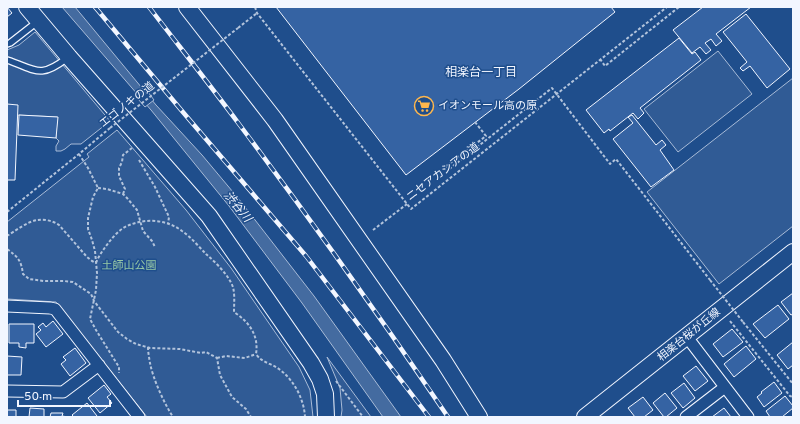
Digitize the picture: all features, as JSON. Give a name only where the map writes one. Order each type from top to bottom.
[{"type":"street","points":[[27,7],[209,216],[320,378],[325,394],[326,417]]},
{"type":"street","points":[[187,7],[275,120],[442,360],[479,417]]},
{"type":"street","name":"相楽台桜が丘線","points":[[585,417],[793,252]]},
{"type":"street","points":[[7,306],[55,309],[140,417]]},
{"type":"street","points":[[687,337],[748,417]]},
{"type":"street","points":[[7,391],[63,392],[99,365]]},
{"type":"street","points":[[686,417],[725,387]]},
{"type":"lane","points":[[7,44],[39,21]]},
{"type":"lane","points":[[7,60],[35,71],[42,71],[56,67],[69,57]]},
{"type":"path","name":"ニセアカシアの道","points":[[255,7],[258,13],[410,209],[667,7]]},
{"type":"path","points":[[600,60],[605,66],[679,7]]},
{"type":"path","name":"エゴノキの道","points":[[7,212],[110,128],[258,13]]},
{"type":"path","points":[[475,122],[486,136],[445,167],[448,170],[552,88],[610,164],[616,159],[793,384]]},
{"type":"path","points":[[123,194],[125,189],[119,176],[119,168],[123,155],[134,146]]},
{"type":"path","points":[[80,154],[98,188]]},
{"type":"path","points":[[138,158],[161,199],[169,217],[168,224]]},
{"type":"path","points":[[98,188],[123,194],[127,198],[137,210],[143,232],[152,241],[155,247]]},
{"type":"path","points":[[98,188],[88,218],[88,229],[92,240],[96,263],[96,290],[90,319],[119,367],[120,372],[112,382]]},
{"type":"path","points":[[373,230],[407,204]]},
{"type":"path","points":[[7,236],[25,225],[38,220],[53,221],[59,225],[87,257],[96,263]]},
{"type":"path","points":[[96,263],[113,237],[126,226],[140,222],[159,221],[182,231],[228,277],[233,288],[234,312],[242,317],[254,333],[257,348],[256,354],[259,358],[279,368],[296,387],[302,401],[305,417]]},
{"type":"path","points":[[7,250],[12,252],[18,258],[23,274],[29,279],[73,282],[91,294],[94,301],[118,332],[136,344],[150,348],[180,349],[201,353],[206,352],[217,358],[226,356],[245,358],[256,354]]},
{"type":"path","points":[[730,321],[790,396],[793,397]]},
{"type":"path","points":[[148,347],[150,364],[155,380],[173,417]]},
{"type":"path","points":[[217,358],[220,375],[228,391],[232,397],[246,409],[250,417]]},
{"type":"path","points":[[334,378],[363,417]]},
{"type":"shaded area","points":[[35,32],[110,121],[81,144],[71,144],[61,151],[56,151],[56,146],[59,141],[56,138],[57,117],[17,115],[7,104],[7,50],[19,45]]},
{"type":"shaded area","points":[[718,51],[752,94],[678,152],[644,109]]},
{"type":"shaded area","points":[[793,78],[793,226],[719,284],[647,192]]},
{"type":"shaded area","name":"土師山公園","points":[[117,130],[186,210],[231,268],[299,367],[310,390],[313,417],[147,417],[56,302],[7,299],[7,222],[89,157],[87,154]]},
{"type":"shaded area","points":[[327,357],[371,417],[341,417],[342,410],[340,388]]},
{"type":"water","name":"渋谷川","points":[[62,7],[75,7],[156,105],[202,155],[238,198],[314,296],[401,417],[383,417],[302,303],[229,206],[151,110]]},
{"type":"pier","points":[[148,92],[154,100],[145,107],[138,99]]},
{"type":"building","points":[[7,7],[12,13],[7,17]]},
{"type":"building","name":"イオンモール高の原","points":[[276,7],[611,7],[615,12],[519,89],[406,175]]},
{"type":"building","points":[[703,7],[751,7],[716,34],[722,41],[716,46],[711,39],[705,43],[711,50],[706,54],[700,47],[692,53],[673,30]]},
{"type":"building","points":[[746,14],[790,69],[767,88],[750,66],[743,71],[740,68],[747,62],[723,32]]},
{"type":"building","points":[[679,38],[692,54],[695,52],[701,60],[640,108],[644,113],[638,119],[633,113],[610,131],[609,129],[604,133],[586,110]]},
{"type":"building","points":[[7,104],[18,105],[15,180],[7,180]]},
{"type":"building","points":[[19,115],[58,117],[56,138],[18,135]]},
{"type":"building","points":[[632,115],[656,145],[662,140],[666,145],[660,150],[674,170],[651,187],[613,139],[633,123],[628,117]]},
{"type":"building","points":[[793,293],[793,314],[791,315],[781,302]]},
{"type":"building","points":[[778,305],[789,319],[765,338],[753,324]]},
{"type":"building","points":[[53,321],[63,334],[46,347],[36,334],[41,330],[38,327],[43,323],[46,327]]},
{"type":"building","points":[[9,324],[34,324],[34,343],[26,343],[26,348],[19,347],[19,343],[9,343]]},
{"type":"building","points":[[732,329],[743,342],[723,357],[713,344]]},
{"type":"building","points":[[793,342],[793,365],[788,369],[777,355]]},
{"type":"building","points":[[746,346],[756,359],[734,377],[724,364]]},
{"type":"building","points":[[75,348],[86,363],[70,376],[61,364],[66,360],[63,357]]},
{"type":"building","points":[[7,356],[22,357],[21,375],[7,375]]},
{"type":"building","points":[[696,366],[708,381],[695,391],[683,376]]},
{"type":"building","points":[[774,382],[782,393],[764,407],[757,397]]},
{"type":"building","points":[[684,383],[695,398],[683,408],[671,393]]},
{"type":"building","points":[[104,385],[111,394],[107,397],[112,403],[100,413],[88,398]]},
{"type":"building","points":[[665,393],[677,408],[664,417],[653,403]]},
{"type":"building","points":[[785,396],[793,408],[782,417],[770,417],[766,411]]},
{"type":"building","points":[[643,397],[653,410],[644,417],[635,417],[628,408]]},
{"type":"building","points":[[87,403],[97,416],[96,417],[74,417],[72,415]]},
{"type":"building","points":[[30,408],[44,409],[44,417],[29,417]]},
{"type":"building","points":[[724,408],[731,417],[712,417]]},
{"type":"building","points":[[7,410],[16,410],[16,417],[7,417]]},
{"type":"building","points":[[51,413],[63,413],[62,416],[68,417],[50,417]]},
{"type":"railway","points":[[95,7],[306,256],[429,417]]},
{"type":"railway","points":[[149,7],[293,196],[448,417]]},
{"type":"place","name":"イオンモール高の原","points":[[424,106]]},
{"type":"district","name":"相楽台一丁目","points":[[481,73]]}]
